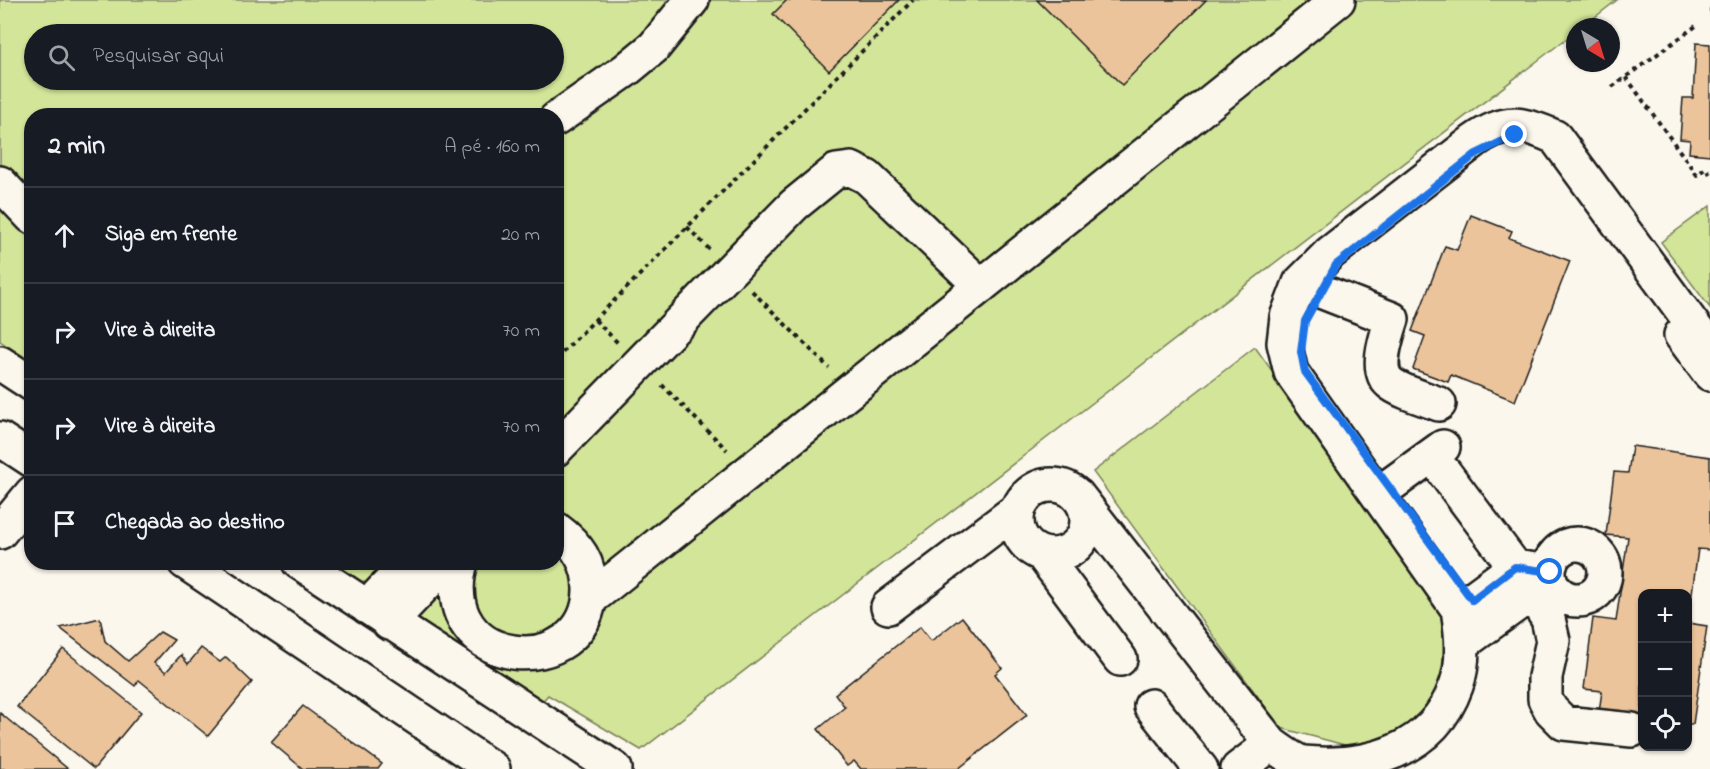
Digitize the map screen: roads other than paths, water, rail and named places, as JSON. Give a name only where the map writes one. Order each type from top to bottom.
[{"type":"street","points":[[564,113],[626,70],[654,47],[692,0]]},
{"type":"street","points":[[590,599],[1338,0]]},
{"type":"street","points":[[1077,495],[1084,505],[1086,527],[1275,761],[1345,769],[1378,763],[1417,760],[1457,686],[1468,621],[1384,490],[1291,372],[1284,343],[1287,317],[1311,287],[1330,253],[1488,131],[1515,123],[1555,137],[1710,348]]},
{"type":"street","points":[[1311,287],[1476,154],[1515,135],[1543,147],[1710,374]]},
{"type":"street","points":[[564,441],[794,205],[836,171],[851,169],[867,177],[981,286]]},
{"type":"street","points":[[0,183],[24,208]]},
{"type":"street","points":[[1311,287],[1392,319],[1386,341],[1383,373],[1390,384],[1439,404]]},
{"type":"street","points":[[0,363],[24,379]]},
{"type":"street","points":[[0,439],[24,455]]},
{"type":"street","points":[[1384,490],[1444,459],[1537,579],[1553,640],[1545,688],[1545,699],[1551,711],[1564,723],[1632,730]]},
{"type":"street","points":[[888,607],[1018,509],[1033,490],[1044,485],[1068,488],[1077,495],[1275,761]]},
{"type":"street","points":[[0,532],[24,503]]},
{"type":"street","points":[[1018,509],[1016,520],[1023,542],[1042,554],[1120,658]]},
{"type":"street","points":[[1042,554],[1064,553],[1074,547],[1086,527]]},
{"type":"street","points":[[459,570],[456,582],[458,605],[467,626],[483,642],[504,652],[527,654],[549,650],[569,637],[583,619],[590,599],[590,578],[584,558],[571,540],[564,535]]},
{"type":"street","points":[[197,570],[493,769]]},
{"type":"street","points":[[311,570],[615,769]]},
{"type":"street","points":[[378,615],[405,570]]},
{"type":"street","points":[[378,615],[437,570]]},
{"type":"street","points":[[1468,621],[1537,579]]},
{"type":"street","points":[[1151,706],[1201,769]]}]
